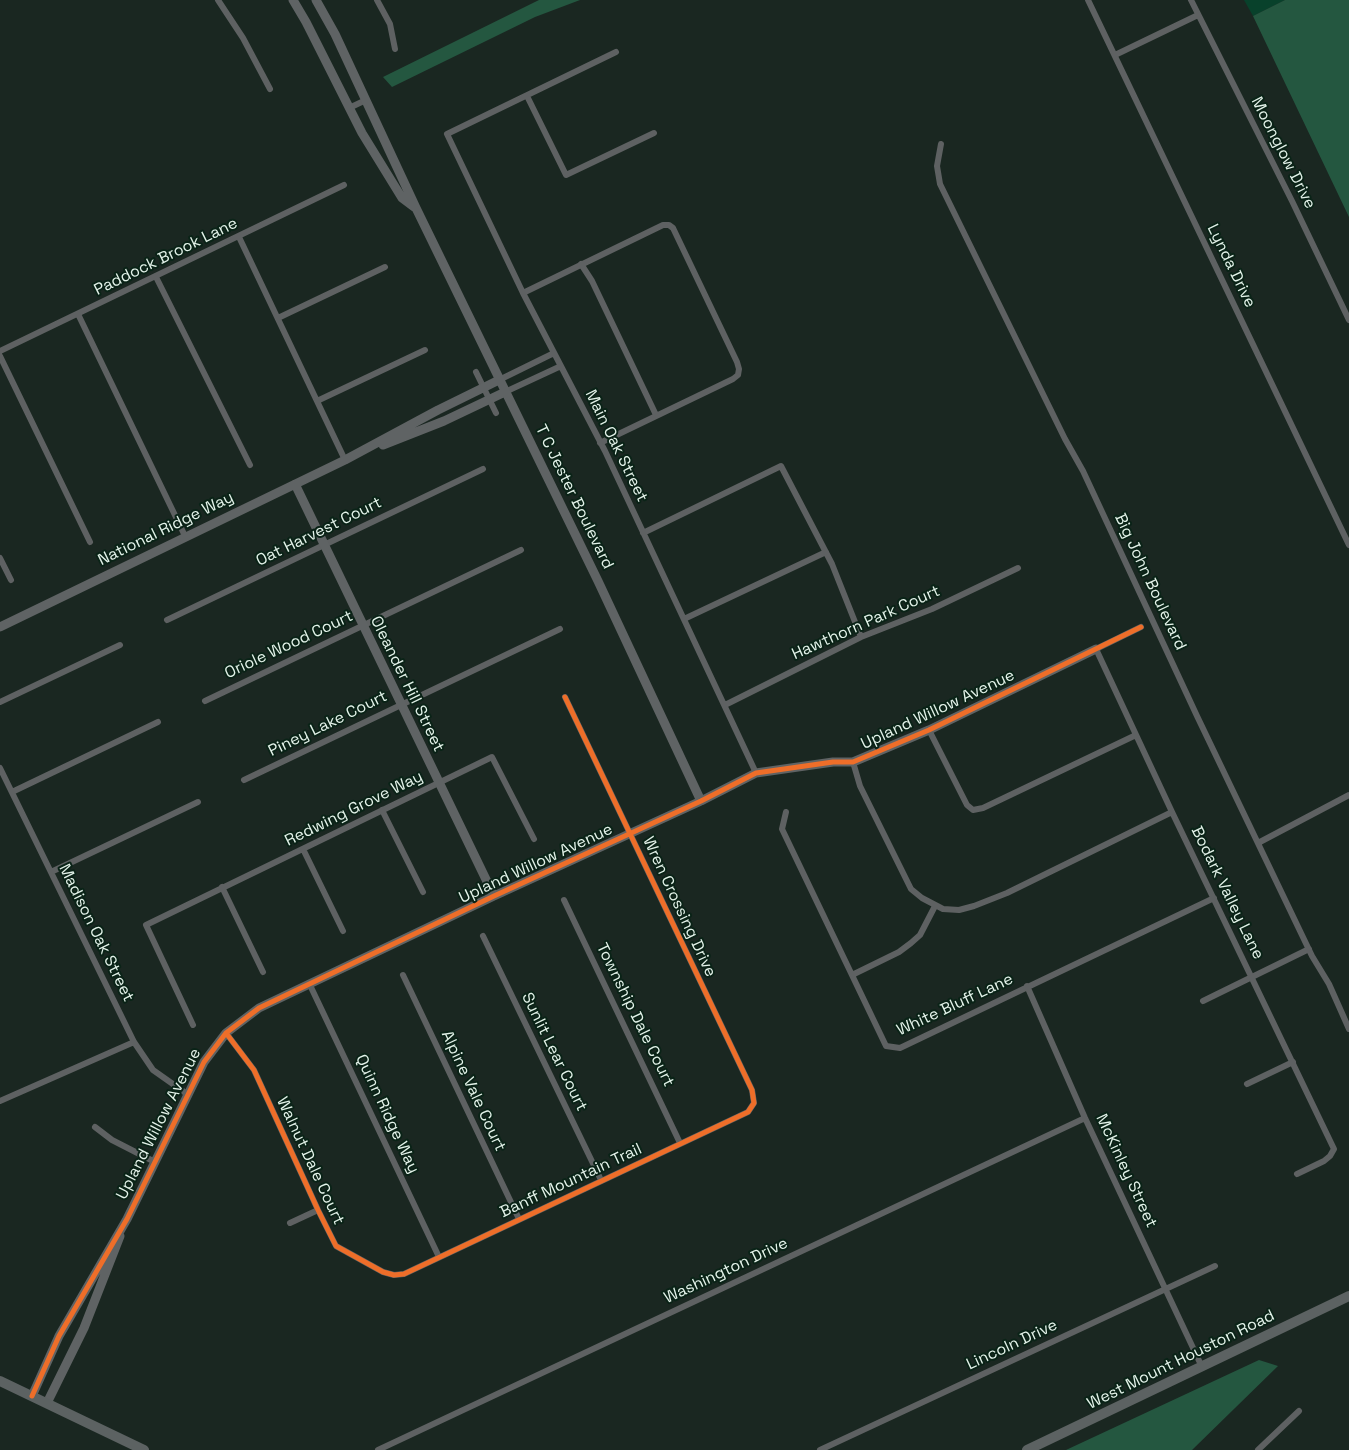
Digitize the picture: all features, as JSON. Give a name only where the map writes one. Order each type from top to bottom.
[{"type":"main road","name":"West Mount Houston Road","points":[[1031,1449],[1349,1296]]},
{"type":"main road","points":[[0,1381],[144,1450]]},
{"type":"street","points":[[218,0],[243,38],[270,89]]},
{"type":"street","name":"T C Jester Boulevard","points":[[293,0],[362,133],[402,198],[416,208]]},
{"type":"street","name":"T C Jester Boulevard","points":[[316,0],[335,34],[416,208],[598,581],[701,801]]},
{"type":"street","points":[[377,0],[390,24],[395,49]]},
{"type":"street","name":"Lynda Drive","points":[[1088,0],[1349,545]]},
{"type":"street","name":"Moonglow Drive","points":[[1191,0],[1292,201],[1349,320]]},
{"type":"street","points":[[1115,54],[1198,15]]},
{"type":"street","points":[[616,52],[527,96],[566,175],[654,134]]},
{"type":"street","name":"Main Oak Street","points":[[527,96],[448,134],[523,293],[600,443],[756,773]]},
{"type":"street","points":[[349,108],[366,100]]},
{"type":"street","name":"Big John Boulevard","points":[[941,144],[937,166],[940,184],[1083,471],[1197,716],[1309,949],[1329,984],[1349,1029]]},
{"type":"street","name":"Paddock Brook Lane","points":[[0,351],[344,185]]},
{"type":"street","points":[[523,293],[663,225],[669,225],[673,228],[739,369],[738,375],[600,443]]},
{"type":"street","points":[[239,237],[345,460]]},
{"type":"street","points":[[581,264],[592,282],[656,415]]},
{"type":"street","points":[[278,318],[385,267]]},
{"type":"street","points":[[156,277],[250,465]]},
{"type":"street","points":[[78,314],[186,536]]},
{"type":"street","points":[[317,401],[425,350]]},
{"type":"street","name":"National Ridge Way","points":[[0,627],[345,460],[438,410],[554,353]]},
{"type":"street","points":[[0,356],[90,542]]},
{"type":"street","name":"National Ridge Way","points":[[345,460],[444,420],[561,366]]},
{"type":"street","points":[[476,372],[496,413]]},
{"type":"street","points":[[643,533],[781,466],[832,564],[861,637]]},
{"type":"street","name":"Oat Harvest Court","points":[[167,620],[483,469]]},
{"type":"street","name":"Oleander Hill Street","points":[[294,484],[494,896]]},
{"type":"street","name":"Oriole Wood Court","points":[[205,700],[521,550]]},
{"type":"street","points":[[684,619],[826,552]]},
{"type":"street","points":[[0,558],[11,580]]},
{"type":"street","name":"Hawthorn Park Court","points":[[725,706],[861,637],[932,608],[1018,568]]},
{"type":"street","name":"Upland Willow Avenue","points":[[47,1403],[94,1306],[127,1219],[204,1062],[226,1033],[259,1008],[494,896],[701,801],[756,773],[833,762],[853,762],[929,730],[1141,627]]},
{"type":"street","name":"Piney Lake Court","points":[[244,780],[560,629]]},
{"type":"street","points":[[0,702],[120,646]]},
{"type":"street","name":"Bodark Valley Lane","points":[[1096,649],[1334,1149],[1324,1161],[1297,1174]]},
{"type":"street","name":"Wren Crossing Drive","points":[[565,697],[752,1090],[754,1103]]},
{"type":"street","points":[[12,792],[158,722]]},
{"type":"street","points":[[929,730],[967,806],[973,810],[983,808],[1136,735]]},
{"type":"street","name":"Redwing Grove Way","points":[[193,1025],[146,925],[492,757],[534,838]]},
{"type":"street","points":[[853,762],[860,786],[911,889],[934,906],[944,909],[959,910],[1007,893],[1172,812]]},
{"type":"street","name":"Madison Oak Street","points":[[0,768],[134,1042],[152,1070],[187,1094]]},
{"type":"street","points":[[1258,843],[1349,795]]},
{"type":"street","points":[[51,872],[198,802]]},
{"type":"street","points":[[382,810],[423,892]]},
{"type":"street","name":"White Bluff Lane","points":[[786,812],[782,829],[886,1046],[900,1048],[1214,898]]},
{"type":"street","points":[[303,848],[343,931]]},
{"type":"street","points":[[222,888],[263,972]]},
{"type":"street","name":"Township Dale Court","points":[[564,900],[680,1143]]},
{"type":"street","points":[[852,975],[899,952],[911,943],[920,935],[934,906]]},
{"type":"street","name":"Sunlit Lear Court","points":[[483,936],[601,1180]]},
{"type":"street","points":[[1203,1001],[1309,949]]},
{"type":"street","name":"Alpine Vale Court","points":[[403,975],[519,1219]]},
{"type":"street","name":"Quinn Ridge Way","points":[[309,983],[439,1257]]},
{"type":"street","name":"McKinley Street","points":[[1027,986],[1085,1118],[1202,1367]]},
{"type":"street","name":"Walnut Dale Court","points":[[226,1033],[254,1070],[336,1246],[383,1272],[394,1275]]},
{"type":"street","points":[[0,1101],[134,1042]]},
{"type":"street","points":[[1248,1084],[1293,1062]]},
{"type":"street","name":"Banff Mountain Trail","points":[[394,1275],[404,1274],[748,1112],[754,1103]]},
{"type":"street","name":"Washington Drive","points":[[378,1450],[1085,1118]]},
{"type":"street","points":[[96,1127],[112,1140],[154,1162]]},
{"type":"street","points":[[290,1223],[318,1210]]},
{"type":"street","name":"Upland Willow Avenue","points":[[32,1396],[59,1336],[127,1219]]},
{"type":"street","name":"Lincoln Drive","points":[[820,1450],[1215,1266]]},
{"type":"street","points":[[80,1299],[94,1306]]},
{"type":"street","points":[[1258,1450],[1299,1411]]},
{"type":"green space","points":[[539,0],[580,0],[535,17],[392,87],[383,77]]},
{"type":"green space","points":[[1244,0],[1285,0],[1253,16]]},
{"type":"green space","points":[[1285,0],[1349,0],[1349,217],[1253,16]]},
{"type":"green space","points":[[1259,1360],[1278,1366],[1192,1450],[1066,1450]]},
{"type":"cycle path","points":[[32,1396],[59,1336],[127,1219],[204,1062],[226,1033],[259,1008],[494,896],[701,801],[756,773],[833,762],[853,762],[929,730],[1141,627]]},
{"type":"cycle path","points":[[226,1033],[254,1070],[336,1246],[383,1272],[394,1275],[404,1274],[748,1112],[754,1103],[752,1090],[565,697]]}]
